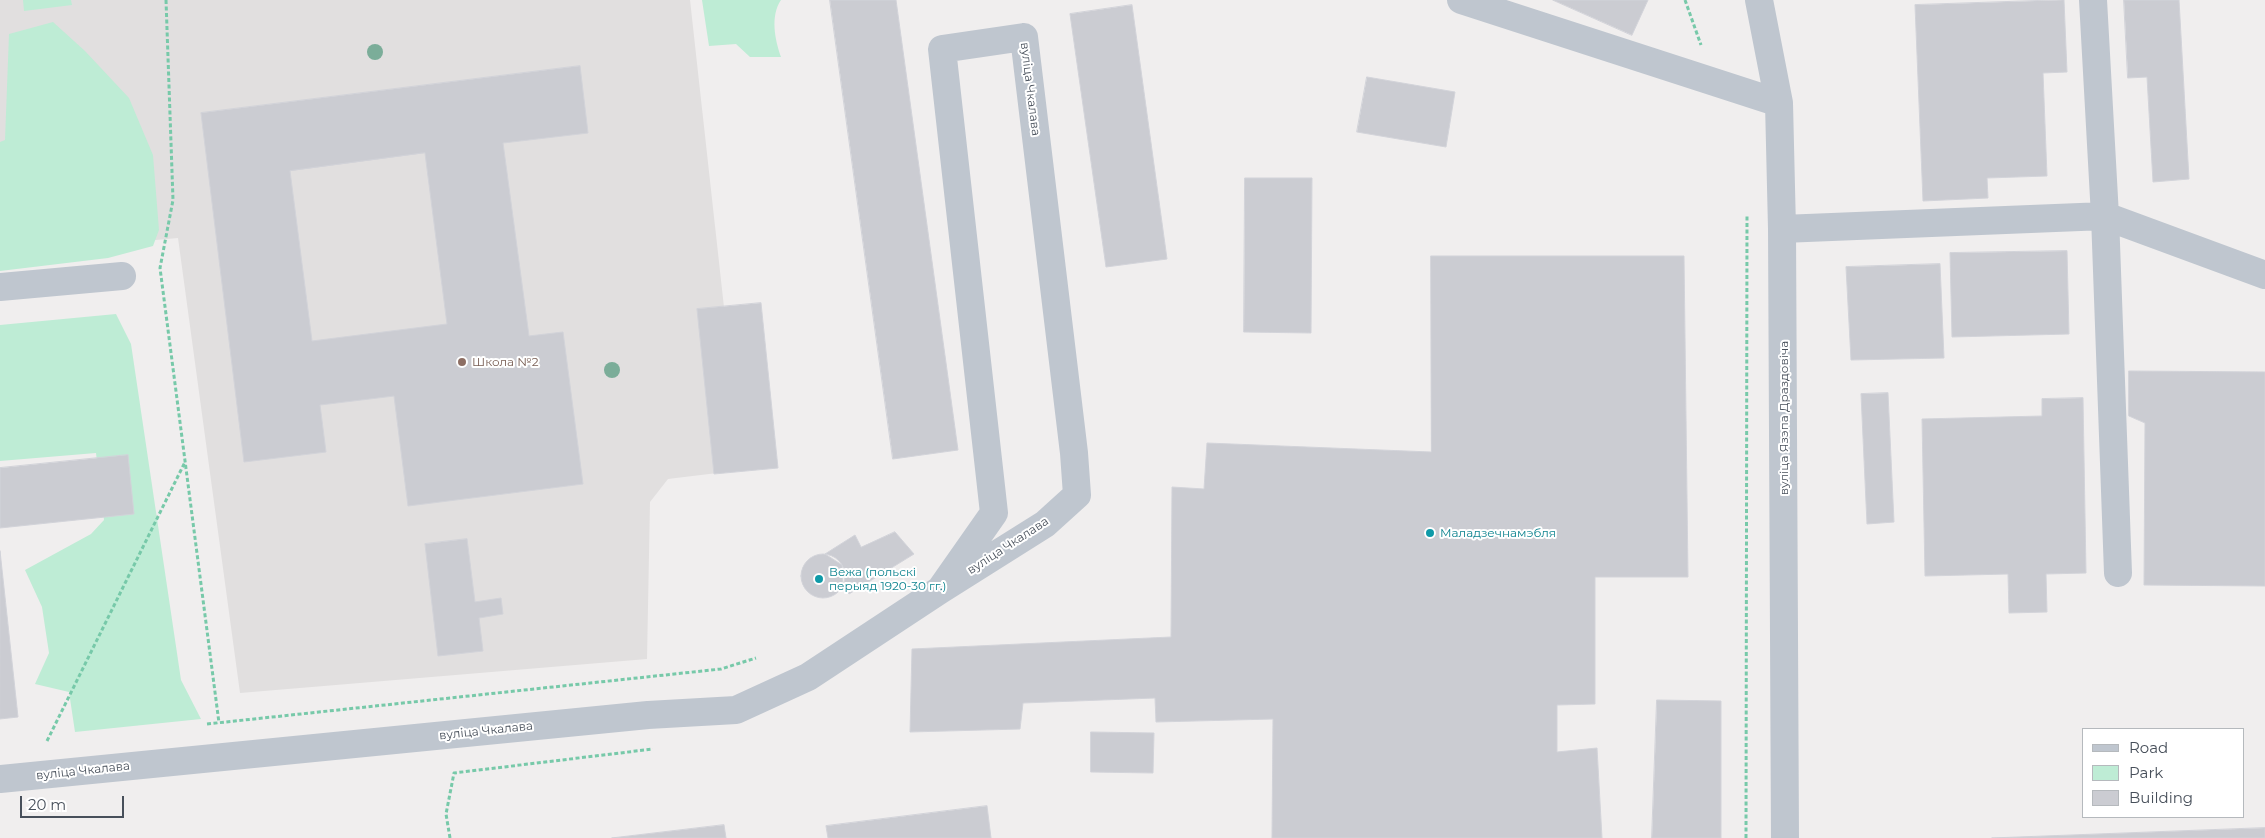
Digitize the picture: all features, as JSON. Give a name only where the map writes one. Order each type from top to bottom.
[{"type":"street","points":[[1461,0],[1779,103]]},
{"type":"street","name":"вуліца Язэпа Драздовіча","points":[[1759,0],[1779,103],[1782,230],[1785,838]]},
{"type":"street","points":[[2093,0],[2105,216],[2118,573]]},
{"type":"street","name":"вуліца Чкалава","points":[[0,779],[648,715],[736,710],[808,677],[1045,524],[1077,494],[1074,454],[1024,37],[942,49],[994,513],[940,590]]},
{"type":"street","points":[[1782,230],[2105,216],[2265,275]]},
{"type":"street","points":[[0,287],[122,276]]},
{"type":"path","points":[[166,0],[173,200],[160,268],[219,723]]},
{"type":"path","points":[[1746,838],[1747,213]]},
{"type":"path","points":[[48,741],[185,462]]},
{"type":"path","points":[[200,725],[721,669],[756,658]]},
{"type":"path","points":[[38,742],[57,740]]},
{"type":"path","points":[[450,838],[446,814],[454,773]]},
{"type":"shaded area","name":"Школа №2","points":[[0,0],[690,0],[742,470],[668,479],[650,502],[647,659],[240,693],[178,238],[0,254]]},
{"type":"green space","points":[[23,0],[71,0],[72,5],[24,11]]},
{"type":"green space","points":[[702,0],[781,0],[776,13],[775,36],[781,57],[750,57],[736,44],[709,46]]},
{"type":"green space","points":[[53,22],[85,51],[129,98],[153,155],[159,230],[153,246],[108,258],[0,271],[0,142],[5,140],[9,34]]},
{"type":"green space","points":[[116,314],[131,344],[181,680],[201,719],[75,732],[69,692],[35,684],[49,653],[42,607],[25,570],[91,534],[104,520],[96,453],[0,461],[0,325]]},
{"type":"building","points":[[830,0],[896,0],[958,450],[893,459]]},
{"type":"building","points":[[1553,0],[1648,0],[1632,35]]},
{"type":"building","points":[[2064,0],[2067,72],[2043,73],[2047,176],[1987,178],[1988,198],[1923,201],[1915,5]]},
{"type":"building","points":[[2124,0],[2179,0],[2189,179],[2153,182],[2147,77],[2128,78]]},
{"type":"building","points":[[1132,5],[1167,259],[1106,267],[1070,14]]},
{"type":"building","points":[[580,66],[588,133],[503,143],[529,336],[563,332],[583,484],[408,506],[394,396],[320,405],[326,452],[244,462],[201,113]],"holes":[[[425,153],[447,324],[312,341],[290,171]]]},
{"type":"building","points":[[1367,77],[1455,92],[1446,147],[1357,132]]},
{"type":"building","points":[[1245,178],[1312,178],[1311,333],[1244,332]]},
{"type":"building","points":[[2067,251],[2069,334],[1952,337],[1950,253]]},
{"type":"building","name":"Маладзечнамэбля","points":[[1431,256],[1684,256],[1688,577],[1595,577],[1595,704],[1557,705],[1557,752],[1597,748],[1602,838],[1272,838],[1273,719],[1156,722],[1155,698],[1023,703],[1020,729],[910,732],[912,649],[1171,637],[1172,487],[1204,489],[1207,443],[1431,452]]},
{"type":"building","points":[[1940,264],[1944,358],[1851,360],[1846,267]]},
{"type":"building","points":[[761,303],[778,468],[714,474],[697,309]]},
{"type":"building","points":[[2129,371],[2265,372],[2265,586],[2144,585],[2145,423],[2129,416]]},
{"type":"building","points":[[1888,393],[1894,522],[1867,524],[1861,394]]},
{"type":"building","points":[[2083,398],[2086,573],[2046,574],[2047,612],[2009,613],[2008,574],[1925,576],[1922,419],[2042,416],[2042,399]]},
{"type":"building","points":[[128,455],[134,514],[0,528],[0,468]]},
{"type":"building","points":[[895,532],[914,554],[849,594],[843,586],[842,565],[825,554],[855,535],[861,547]]},
{"type":"building","points":[[467,539],[475,602],[501,598],[503,614],[479,618],[483,651],[438,656],[425,544]]},
{"type":"building","points":[[0,551],[18,717],[0,719]]},
{"type":"building","points":[[823,554],[835,558],[841,564],[845,576],[841,588],[835,594],[823,598],[811,594],[805,588],[801,576],[805,564],[811,558]]},
{"type":"building","points":[[1657,700],[1721,701],[1721,838],[1652,838]]},
{"type":"building","points":[[1091,732],[1154,733],[1153,773],[1091,772]]},
{"type":"building","points":[[987,806],[991,838],[828,838],[826,826]]},
{"type":"building","points":[[724,825],[726,838],[612,838]]},
{"type":"building","points":[[2265,828],[2265,838],[1992,838]]},
{"type":"place","name":"Школа №2","points":[[462,362]]},
{"type":"place","name":"Маладзечнамэбля","points":[[1430,533]]},
{"type":"place","name":"Вежа (польскі перыяд 1920-30 гг.)","points":[[819,579]]}]
